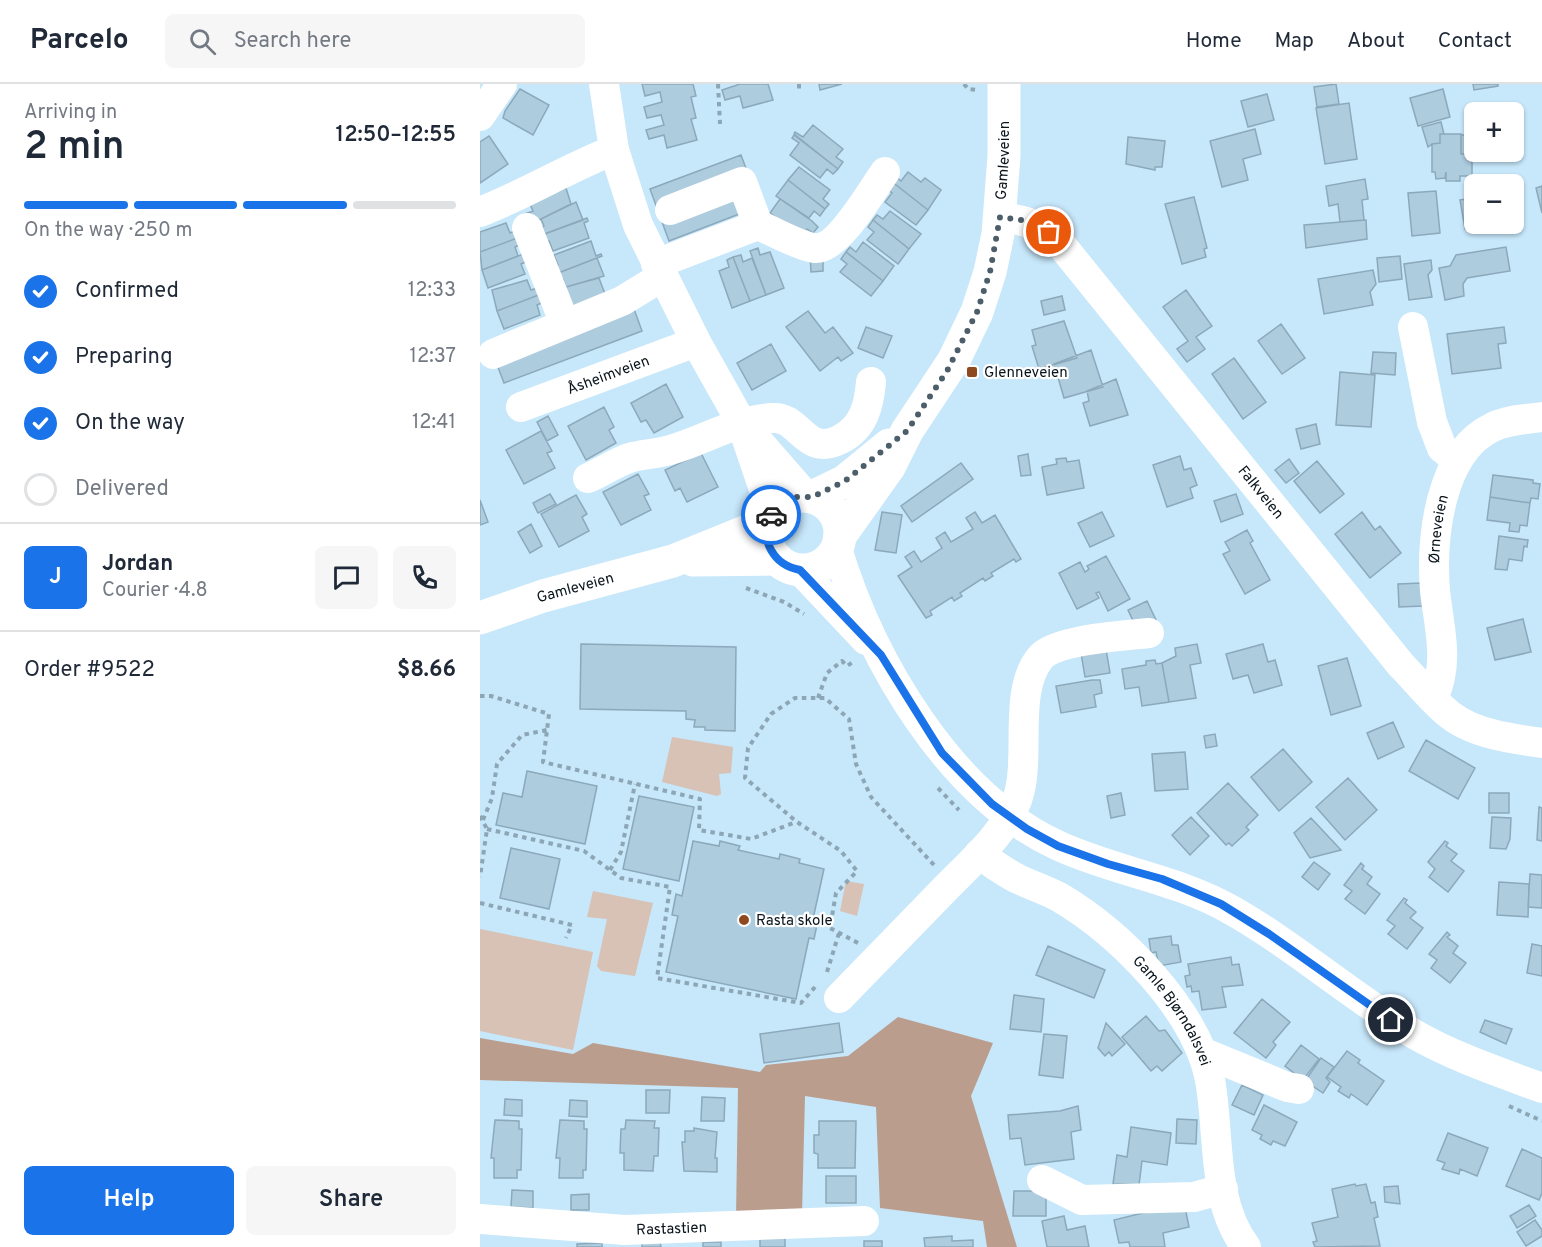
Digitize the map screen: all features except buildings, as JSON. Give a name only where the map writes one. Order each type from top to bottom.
[{"type":"main road","name":"Gamleveien","points":[[673,561],[822,565],[889,467],[907,431],[945,374],[977,312],[990,272],[1000,217],[994,88]]},
{"type":"main road","name":"Gamleveien","points":[[480,618],[543,596],[673,561],[770,518],[787,500],[809,497],[845,481],[907,431]]},
{"type":"main road","points":[[809,497],[830,507],[836,516],[838,542]]},
{"type":"main road","points":[[770,518],[767,543],[788,565]]},
{"type":"street","points":[[480,116],[502,84]]},
{"type":"street","points":[[604,84],[614,150],[654,218],[659,270],[741,422],[770,518]]},
{"type":"street","points":[[480,212],[509,201],[580,164],[614,150]]},
{"type":"street","points":[[493,354],[634,295],[659,270],[758,225],[815,248],[829,246],[841,234],[885,172]]},
{"type":"street","points":[[654,218],[742,182],[758,225]]},
{"type":"street","name":"Falkveien","points":[[1000,217],[1029,221],[1049,232],[1401,665],[1450,716],[1473,727],[1512,738],[1542,743]]},
{"type":"street","points":[[526,228],[565,324]]},
{"type":"street","points":[[1413,327],[1432,422],[1442,448],[1457,460]]},
{"type":"street","name":"Åsheimveien","points":[[521,407],[696,342]]},
{"type":"street","points":[[588,478],[629,459],[670,450],[741,422],[778,417],[790,423],[806,439],[824,445],[842,439],[860,423],[869,405],[871,382]]},
{"type":"street","name":"Ørneveien","points":[[1433,699],[1440,685],[1443,662],[1435,588],[1434,543],[1442,498],[1457,460],[1472,441],[1493,426],[1542,417]]},
{"type":"street","points":[[741,422],[809,497]]},
{"type":"street","points":[[838,542],[854,598],[867,658]]},
{"type":"street","points":[[788,565],[867,658],[942,753],[977,791],[1010,817],[1041,837],[1074,852],[1162,879],[1209,898],[1262,929],[1360,999],[1416,1035],[1476,1064],[1542,1088]]},
{"type":"street","points":[[828,984],[950,884],[1010,817],[1023,778],[1022,732],[1030,677],[1040,657],[1056,647],[1149,633]]},
{"type":"street","name":"Gamle Bjørndalsvei","points":[[979,854],[1016,878],[1059,897],[1132,953],[1181,1012],[1202,1052],[1210,1079],[1223,1189],[1229,1219],[1246,1247]]},
{"type":"street","points":[[1202,1052],[1287,1087],[1299,1089]]},
{"type":"street","points":[[1042,1180],[1082,1200],[1194,1197],[1223,1189]]},
{"type":"street","name":"Rastastien","points":[[480,1219],[625,1230],[864,1221]]},
{"type":"path","points":[[718,84],[720,124]]},
{"type":"path","points":[[799,84],[799,91]]},
{"type":"path","points":[[964,84],[968,89],[994,88]]},
{"type":"path","points":[[740,587],[783,602],[811,619]]},
{"type":"path","points":[[818,698],[826,673],[842,661],[847,666],[867,658]]},
{"type":"path","points":[[480,696],[492,696],[549,714],[543,762],[700,800],[699,830],[751,839],[797,822]]},
{"type":"path","points":[[864,946],[830,928],[836,893],[857,871],[841,851],[797,822],[745,778],[748,748],[771,714],[795,698],[825,698],[849,719],[856,764],[871,797],[950,884]]},
{"type":"path","points":[[480,877],[487,829],[481,818],[492,798],[497,764],[522,735],[547,730]]},
{"type":"path","points":[[610,870],[621,852],[634,784]]},
{"type":"path","points":[[487,829],[584,851],[621,878],[670,887],[657,978],[801,1003],[828,984],[839,933]]},
{"type":"path","points":[[480,903],[572,925],[566,938]]},
{"type":"shaded area","points":[[672,737],[733,747],[731,773],[719,774],[721,794],[717,796],[662,782]]},
{"type":"shaded area","points":[[846,881],[864,884],[857,916],[840,911]]},
{"type":"shaded area","points":[[593,891],[653,903],[635,976],[601,971],[597,966],[607,919],[587,917]]},
{"type":"shaded area","points":[[480,929],[593,952],[573,1050],[480,1031]]},
{"type":"shaded area","points":[[898,1017],[993,1043],[971,1096],[1017,1247],[987,1247],[983,1221],[880,1208],[876,1107],[805,1096],[802,1214],[736,1218],[738,1088],[480,1080],[480,1038],[573,1054],[593,1043],[760,1072],[766,1065],[848,1056]]},
{"type":"way so far","points":[[771,515],[779,505],[787,500],[796,497],[812,497],[845,481],[907,431],[947,371],[977,312],[990,272],[1000,217],[1029,221],[1049,232]]},
{"type":"place","name":"Glenneveien","points":[[972,372]]},
{"type":"place","name":"Rasta skole","points":[[744,920]]},
{"type":"route","points":[[771,515],[766,533],[771,552],[784,565],[800,570],[881,655],[926,731],[942,753],[960,774],[992,804],[1027,829],[1058,846],[1185,887],[1233,910],[1391,1020]]}]
